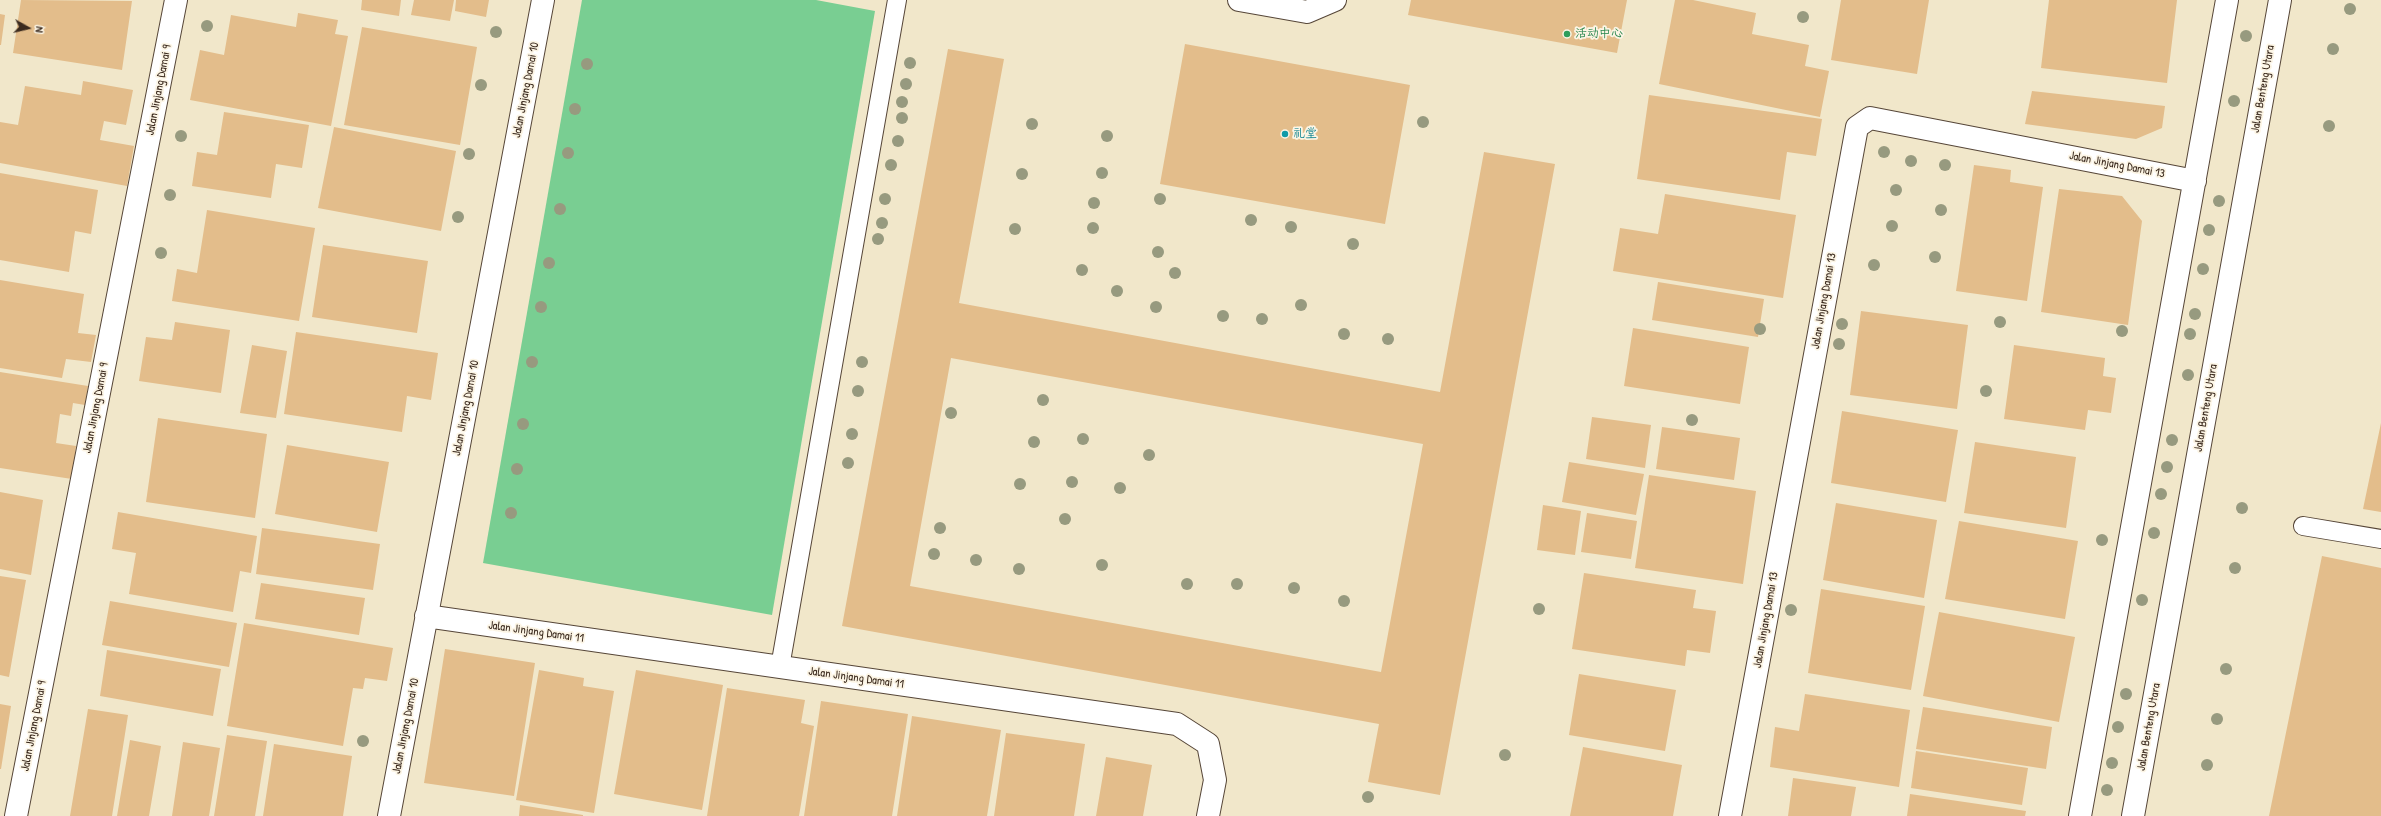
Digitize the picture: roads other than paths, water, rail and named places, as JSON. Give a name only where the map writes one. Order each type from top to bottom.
[{"type":"street","name":"Jalan Jinjang Damai 9","points":[[16,816],[176,0]]},
{"type":"street","name":"Jalan Jinjang Damai 10","points":[[389,816],[543,0]]},
{"type":"street","points":[[1239,0],[1307,12],[1335,0]]},
{"type":"street","points":[[2080,816],[2227,0]]},
{"type":"street","name":"Jalan Benteng Utara","points":[[2133,816],[2280,0]]},
{"type":"street","name":"Jalan Jinjang Damai 13","points":[[1730,816],[1857,127],[1870,118],[2195,181]]},
{"type":"street","name":"Jalan Jinjang Damai 11","points":[[426,616],[1177,724],[1208,744],[1215,780],[1208,816]]},
{"type":"lane","points":[[780,667],[897,0]]},
{"type":"lane","points":[[2303,526],[2381,539]]},
{"type":"place","name":"活动中心","points":[[1567,34]]},
{"type":"place","name":"礼堂","points":[[1285,134]]}]
